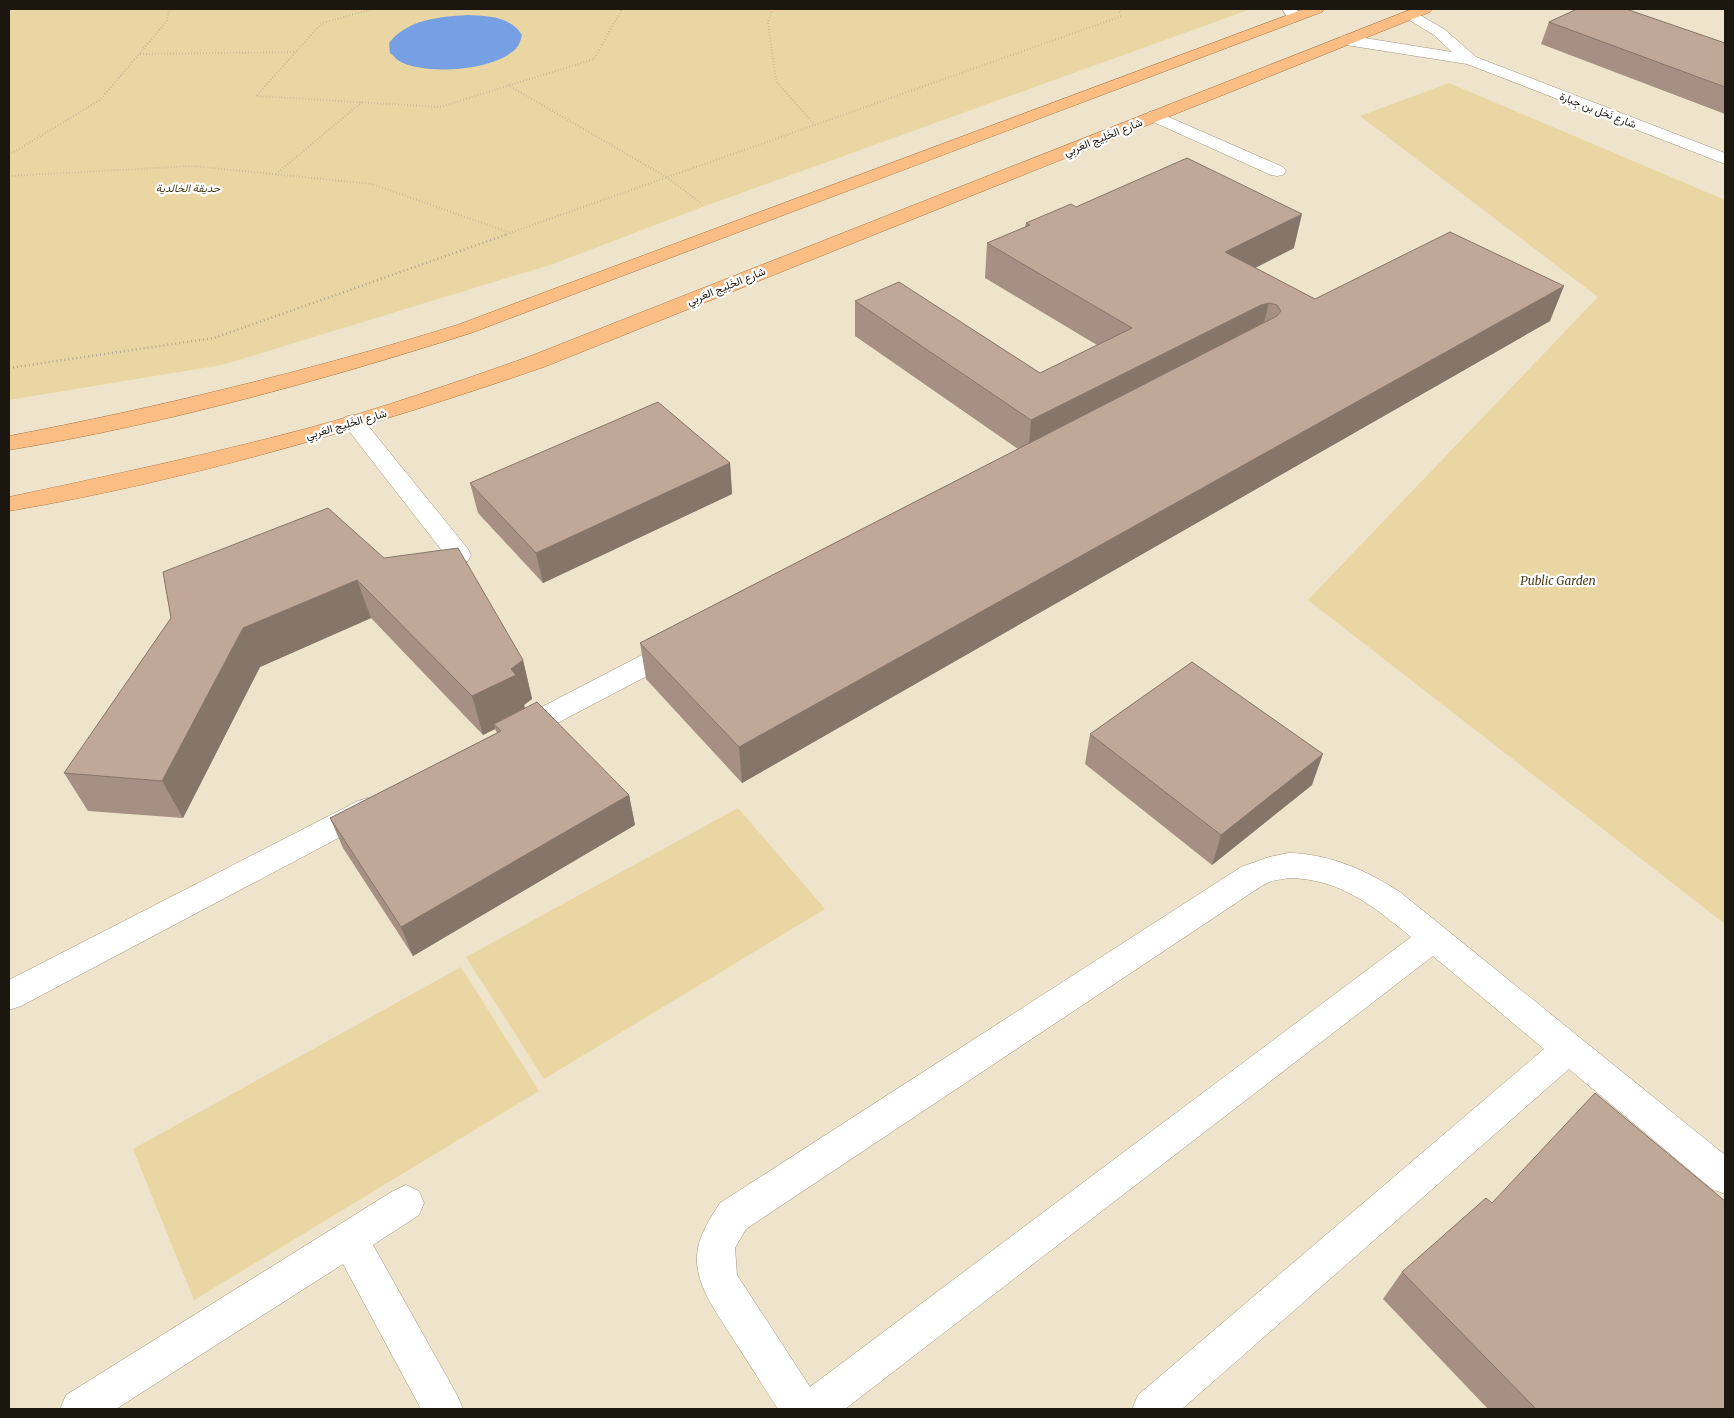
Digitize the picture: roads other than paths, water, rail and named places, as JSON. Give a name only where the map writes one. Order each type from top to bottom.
[{"type":"highway","points":[[9,444],[249,392],[401,350],[523,308],[734,229],[1292,13],[1317,9]]},
{"type":"highway","name":"شارع الخَلِيج العَربِي","points":[[9,504],[177,468],[353,422],[415,404],[536,362],[1418,12]]},
{"type":"street","name":"شارع نَخل بن جِبارة","points":[[1418,12],[1470,60]]},
{"type":"street","name":"شارع نَخل بن جِبارة","points":[[1346,40],[1470,60],[1725,159]]},
{"type":"street","points":[[1155,116],[1277,171]]},
{"type":"street","points":[[353,422],[458,555]]},
{"type":"street","points":[[500,741],[694,640]]},
{"type":"street","points":[[9,996],[393,796]]},
{"type":"street","points":[[801,1409],[721,1284],[716,1266],[716,1248],[722,1231],[733,1216],[1252,876],[1275,868],[1299,866],[1348,877],[1388,901],[1725,1177]]},
{"type":"street","points":[[812,1409],[1433,938]]},
{"type":"street","points":[[1152,1409],[1568,1049]]},
{"type":"street","points":[[80,1409],[406,1203]]},
{"type":"street","points":[[350,1239],[443,1409]]},
{"type":"water","points":[[467,15],[498,18],[511,24],[522,35],[518,46],[495,61],[479,66],[443,69],[411,66],[399,61],[390,53],[389,43],[405,29],[415,24],[435,18]]},
{"type":"park label","name":"حديقة الخالدية","points":[[188,188]]},
{"type":"park label","name":"Public Garden","points":[[1558,581]]}]
